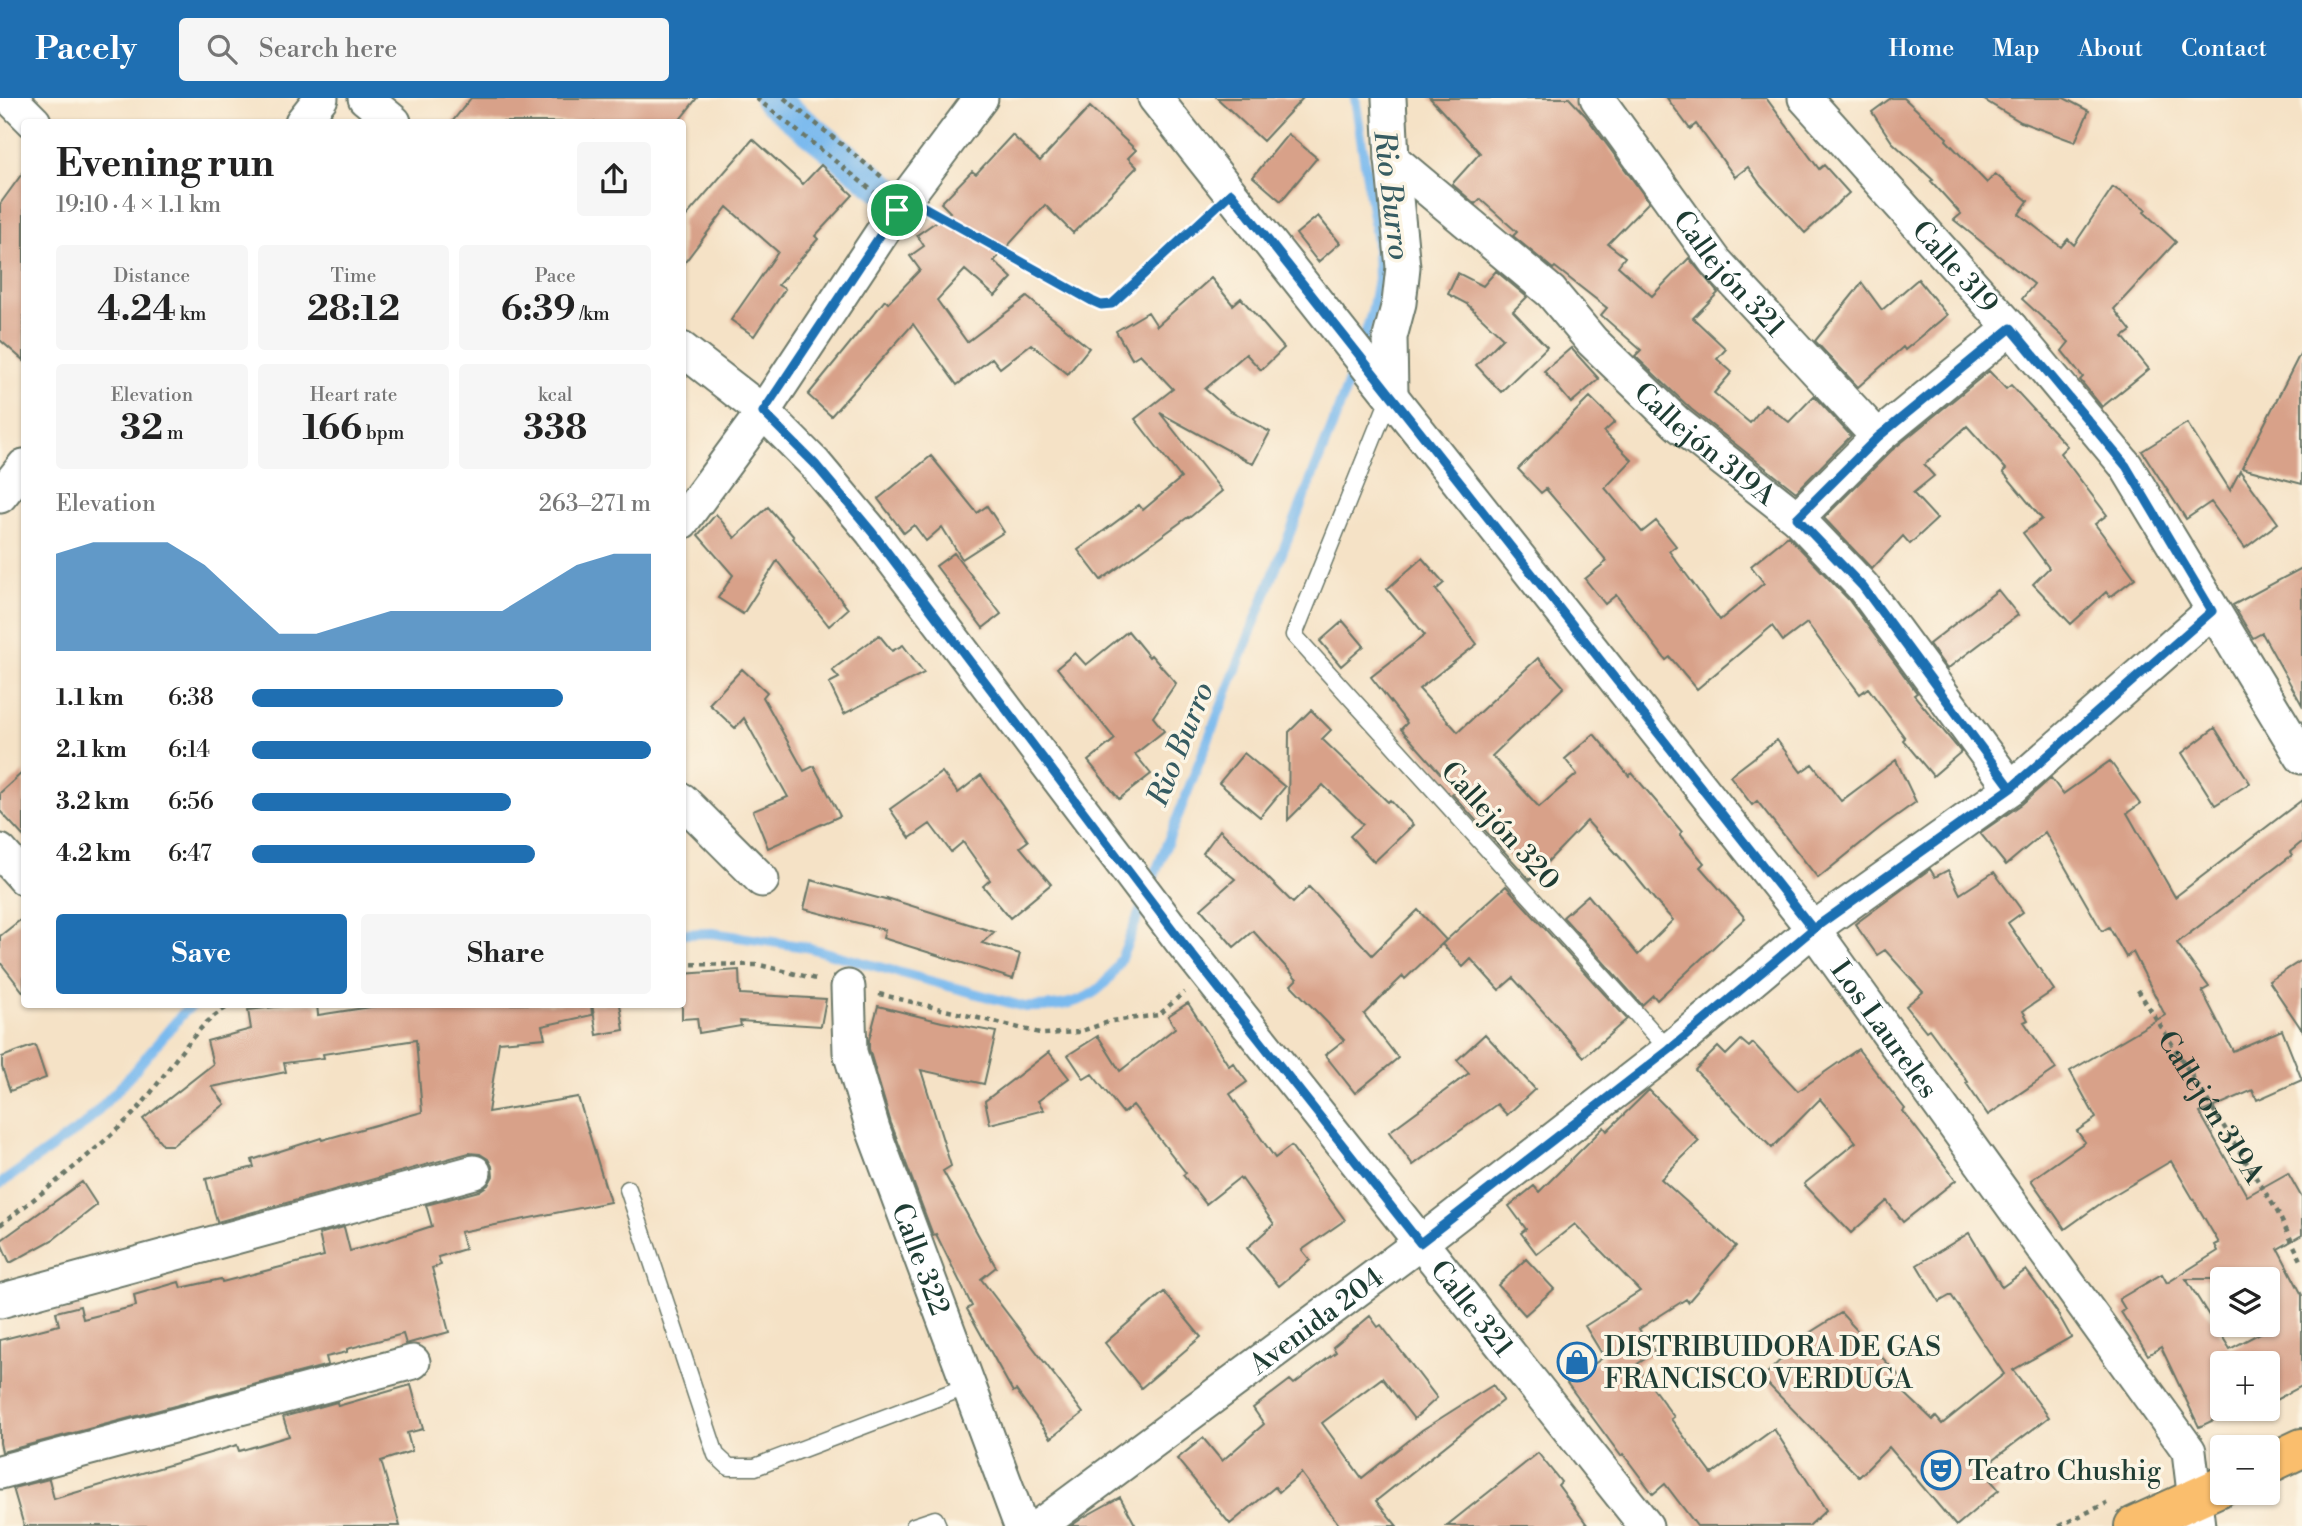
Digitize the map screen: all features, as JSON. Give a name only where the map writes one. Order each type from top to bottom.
[{"type":"main road","points":[[2280,1458],[2302,1448]]},
{"type":"main road","points":[[2134,1526],[2205,1504]]},
{"type":"street","points":[[10,98],[31,119]]},
{"type":"street","points":[[304,119],[321,98]]},
{"type":"street","points":[[365,98],[390,119]]},
{"type":"street","points":[[686,517],[763,412],[902,203],[981,98]]},
{"type":"street","name":"Los Laureles","points":[[1155,98],[1813,929],[2189,1451],[2205,1504]]},
{"type":"street","points":[[1382,383],[1399,303],[1403,267],[1389,98]]},
{"type":"street","name":"Callejón 321","points":[[1597,98],[1715,261],[1878,437]]},
{"type":"street","name":"Calle 319","points":[[1805,98],[2011,328],[2126,466],[2302,757]]},
{"type":"street","name":"Callejón 319A","points":[[1392,159],[1552,292],[1592,341],[1678,424],[1797,518],[1863,587],[2011,788]]},
{"type":"street","points":[[1797,518],[1878,437],[2011,328]]},
{"type":"street","name":"Calle 321","points":[[686,352],[763,412],[815,464],[872,532],[1182,942],[1646,1526]]},
{"type":"street","name":"Avenida 204","points":[[1039,1526],[1420,1243],[1669,1050],[1813,929],[2011,788],[2212,611]]},
{"type":"street","points":[[686,804],[762,880]]},
{"type":"street","points":[[0,851],[21,875]]},
{"type":"street","name":"Calle 322","points":[[848,987],[850,1052],[873,1129],[1021,1526]]},
{"type":"street","points":[[0,1301],[474,1172]]},
{"type":"street","points":[[0,1472],[413,1362]]},
{"type":"lane","name":"Callejón 320","points":[[1382,383],[1294,635],[1669,1050]]},
{"type":"lane","points":[[628,1189],[716,1455],[729,1467],[755,1467],[968,1386]]},
{"type":"lane","points":[[914,1526],[935,1519],[938,1526]]},
{"type":"path","points":[[756,98],[902,203],[1101,305],[1112,304],[1231,193]]},
{"type":"path","points":[[784,98],[902,203]]},
{"type":"path","points":[[686,964],[760,965],[1044,1034],[1079,1032],[1112,1021],[1158,1015],[1206,971]]},
{"type":"path","name":"Callejón 319A","points":[[2138,990],[2277,1211],[2302,1262]]},
{"type":"path","points":[[0,1225],[68,1174],[132,1115],[194,1037],[225,1008]]},
{"type":"building","points":[[471,98],[697,98],[680,119],[454,119]]},
{"type":"building","points":[[1217,98],[1303,98],[1263,141]]},
{"type":"building","points":[[1430,98],[1569,98],[1585,115],[1649,202],[1608,244],[1625,257],[1618,266],[1652,296],[1689,258],[1718,293],[1693,318],[1726,349],[1717,359],[1732,372],[1714,393],[1750,423],[1765,404],[1789,422],[1814,396],[1851,436],[1796,492],[1691,409],[1635,356],[1641,350],[1601,315],[1607,308],[1513,236],[1517,232],[1480,199],[1475,204],[1452,184],[1480,153]]},
{"type":"building","points":[[1667,98],[1766,98],[1819,169],[1824,165],[1849,193],[1805,233],[1748,167],[1735,177],[1696,124],[1690,129]]},
{"type":"building","points":[[1891,98],[1904,98],[1947,138],[1987,183],[1995,174],[2028,201],[2019,214],[2061,247],[2068,239],[2074,245],[2113,187],[2146,209],[2144,212],[2176,242],[2114,309],[2131,331],[2123,337],[2149,369],[2102,407],[2080,380],[2083,377],[2062,351],[2069,342],[2022,299],[2034,284],[1954,220],[1961,214],[1931,181],[1933,180],[1892,142],[1872,112]]},
{"type":"building","points":[[1981,98],[2064,98],[2089,111],[2075,142],[2021,122]]},
{"type":"building","points":[[1090,107],[1136,150],[1128,158],[1137,167],[1073,233],[1045,205],[994,261],[1012,278],[995,296],[965,270],[937,300],[967,342],[1027,297],[1089,348],[1068,374],[1031,344],[1000,368],[992,358],[957,385],[913,324],[831,416],[808,395],[885,300],[888,303],[920,270],[910,256],[924,246],[917,235],[950,212],[941,203],[972,171],[976,174],[1012,135],[1040,161]]},
{"type":"building","points":[[1288,134],[1317,158],[1281,201],[1253,177]]},
{"type":"building","points":[[753,139],[803,184],[821,165],[853,195],[815,236],[818,239],[778,285],[785,289],[754,336],[731,320],[778,252],[727,207],[686,261],[686,216]]},
{"type":"building","points":[[21,175],[21,358],[0,340],[0,204]]},
{"type":"building","points":[[1318,216],[1340,243],[1318,262],[1296,234]]},
{"type":"building","points":[[1496,271],[1527,297],[1513,311],[1547,347],[1501,392],[1476,365],[1503,338],[1467,304],[1448,294],[1458,273],[1483,286]]},
{"type":"building","points":[[1211,278],[1233,305],[1241,298],[1284,348],[1261,370],[1246,354],[1205,389],[1229,410],[1270,432],[1253,464],[1160,413],[1222,491],[1189,518],[1101,580],[1078,550],[1139,505],[1143,510],[1181,478],[1135,419],[1173,389],[1140,354],[1132,359],[1116,331],[1148,312],[1157,326]]},
{"type":"building","points":[[1918,279],[1947,315],[1905,350],[1903,347],[1858,387],[1815,341],[1862,283],[1882,310]]},
{"type":"building","points":[[1571,348],[1599,379],[1571,403],[1544,371]]},
{"type":"building","points":[[2302,350],[2302,484],[2242,468]]},
{"type":"building","points":[[1989,371],[2006,389],[2011,385],[2067,446],[2060,453],[2107,515],[2095,524],[2135,578],[2110,597],[2106,592],[2071,624],[2033,584],[2049,568],[2023,533],[2042,519],[2003,472],[2006,469],[1967,426],[1924,465],[1934,476],[1913,493],[1937,519],[1910,544],[1903,536],[1872,569],[1824,518],[1891,451]]},
{"type":"building","points":[[1590,397],[1615,422],[1604,432],[1632,460],[1605,488],[1642,532],[1656,521],[1676,546],[1669,551],[1720,620],[1764,583],[1751,566],[1788,536],[1848,599],[1917,693],[1914,695],[1961,752],[1933,776],[1903,740],[1905,738],[1868,688],[1860,694],[1807,623],[1783,641],[1772,626],[1697,689],[1670,657],[1666,660],[1616,595],[1605,604],[1585,579],[1607,561],[1546,489],[1541,493],[1518,469]]},
{"type":"building","points":[[2187,423],[2230,490],[2240,471],[2278,523],[2245,548],[2211,502],[2186,519],[2142,451]]},
{"type":"building","points":[[931,456],[977,513],[987,506],[1004,532],[962,559],[942,527],[926,541],[914,525],[904,533],[878,499]]},
{"type":"building","points":[[768,507],[848,609],[829,626],[777,561],[743,614],[718,598],[733,575],[698,535],[716,514],[735,538]]},
{"type":"building","points":[[954,553],[1001,614],[983,628],[936,566]]},
{"type":"building","points":[[1422,558],[1444,583],[1436,590],[1477,644],[1419,689],[1458,732],[1538,658],[1564,687],[1492,756],[1539,807],[1577,774],[1565,759],[1594,734],[1629,776],[1632,773],[1682,832],[1680,834],[1704,863],[1700,867],[1745,918],[1657,1000],[1653,995],[1642,1005],[1563,917],[1588,895],[1638,955],[1673,920],[1625,863],[1587,821],[1530,880],[1452,794],[1456,791],[1401,729],[1407,723],[1371,677],[1425,635],[1387,589]]},
{"type":"building","points":[[2302,568],[2302,705],[2262,633],[2253,638],[2233,605]]},
{"type":"building","points":[[1998,590],[2018,615],[1947,669],[1929,644]]},
{"type":"building","points":[[1343,621],[1364,646],[1341,666],[1320,641]]},
{"type":"building","points":[[1128,631],[1149,657],[1151,655],[1176,683],[1153,717],[1164,731],[1135,754],[1151,774],[1119,799],[1088,761],[1115,739],[1057,668],[1075,653],[1086,665]]},
{"type":"building","points":[[879,635],[892,651],[903,645],[924,673],[844,714],[829,683],[839,678],[832,670]]},
{"type":"building","points":[[742,669],[767,692],[763,697],[804,771],[814,766],[840,816],[768,848],[753,811],[788,797],[744,718],[735,728],[709,704]]},
{"type":"building","points":[[1311,710],[1331,730],[1322,739],[1388,802],[1390,800],[1413,825],[1374,862],[1350,836],[1363,824],[1323,785],[1288,820],[1289,732]]},
{"type":"building","points":[[2215,728],[2250,783],[2215,805],[2182,753]]},
{"type":"building","points":[[1777,740],[1801,772],[1812,764],[1841,801],[1896,760],[1916,802],[1818,878],[1757,801],[1752,805],[1730,776]]},
{"type":"building","points":[[1244,753],[1285,787],[1260,817],[1219,783]]},
{"type":"building","points":[[2110,761],[2140,804],[2127,813],[2175,897],[2302,800],[2302,842],[2290,852],[2292,855],[2177,943],[2209,987],[2202,991],[2233,1051],[2282,1030],[2302,1080],[2257,1100],[2253,1090],[2200,1113],[2247,1196],[2288,1173],[2302,1198],[2302,1235],[2278,1249],[2302,1295],[2302,1386],[2280,1398],[2280,1351],[2210,1351],[2212,1421],[2199,1427],[2161,1347],[2148,1355],[2121,1312],[2125,1309],[2119,1299],[2162,1274],[2167,1283],[2218,1251],[2215,1245],[2219,1243],[2171,1161],[2107,1199],[2065,1229],[2031,1180],[2085,1142],[2077,1131],[2096,1118],[2070,1071],[2165,1015],[2133,952],[2126,957],[2109,927],[2102,931],[2045,832],[2006,865],[1980,833],[2022,804],[2051,778],[2063,794]]},
{"type":"building","points":[[942,772],[958,793],[981,775],[1028,841],[1020,847],[1051,884],[1010,918],[983,886],[990,880],[963,842],[951,852],[930,824],[910,838],[890,809]]},
{"type":"building","points":[[21,774],[21,834],[0,811],[0,793]]},
{"type":"building","points":[[1220,830],[1293,903],[1309,887],[1372,955],[1418,910],[1446,940],[1364,1014],[1398,1058],[1355,1093],[1325,1055],[1344,1040],[1291,985],[1297,979],[1253,931],[1234,947],[1201,909],[1235,879],[1203,853]]},
{"type":"building","points":[[1930,869],[1935,877],[1948,870],[1960,894],[1994,872],[2023,912],[2008,923],[2054,990],[2023,1011],[2028,1020],[2024,1022],[2056,1069],[1988,1115],[1966,1083],[1968,1082],[1929,1029],[1926,1031],[1906,1006],[1923,992],[1885,950],[1877,955],[1855,924]]},
{"type":"building","points":[[811,880],[889,901],[887,898],[994,932],[982,943],[1020,954],[1013,979],[883,938],[885,930],[804,909]]},
{"type":"building","points":[[1506,886],[1627,1019],[1584,1057],[1513,978],[1499,990],[1471,959],[1463,967],[1442,944]]},
{"type":"building","points":[[21,919],[21,989],[0,962],[0,936]]},
{"type":"building","points":[[2302,960],[2302,1030],[2269,981]]},
{"type":"building","points":[[739,970],[740,994],[826,999],[821,1026],[740,1021],[741,1026],[699,1033],[697,1018],[682,1019],[682,1008],[686,1008],[686,974]]},
{"type":"building","points":[[1188,1003],[1229,1066],[1233,1063],[1247,1082],[1230,1094],[1275,1158],[1291,1146],[1345,1220],[1302,1250],[1310,1260],[1279,1286],[1247,1248],[1274,1224],[1242,1179],[1239,1178],[1206,1204],[1183,1175],[1186,1173],[1133,1105],[1123,1113],[1092,1074],[1084,1079],[1068,1055],[1098,1036],[1120,1071],[1175,1028],[1168,1016]]},
{"type":"building","points":[[878,1006],[996,1032],[984,1084],[921,1070],[951,1166],[943,1171],[996,1267],[981,1279],[1083,1413],[1051,1438],[1016,1390],[1013,1392],[967,1309],[972,1306],[936,1234],[933,1235],[891,1123],[869,1049]]},
{"type":"building","points":[[317,1008],[318,1015],[364,1008],[591,1008],[592,1015],[542,1026],[545,1038],[499,1042],[488,1112],[578,1097],[610,1202],[460,1232],[465,1249],[438,1257],[441,1265],[432,1268],[449,1332],[406,1344],[403,1334],[347,1349],[347,1352],[326,1357],[328,1365],[2,1452],[0,1340],[59,1325],[56,1312],[80,1306],[83,1319],[136,1306],[134,1295],[179,1282],[181,1288],[221,1279],[222,1282],[324,1256],[319,1234],[344,1227],[350,1251],[386,1241],[432,1226],[426,1205],[479,1191],[488,1185],[493,1176],[488,1159],[480,1154],[469,1153],[217,1222],[206,1179],[254,1167],[252,1160],[321,1138],[322,1140],[422,1112],[416,1040],[323,1054],[324,1058],[284,1063],[286,1072],[212,1087],[225,1104],[173,1145],[163,1145],[143,1119],[213,1064],[207,1041],[251,1029],[248,1010]]},
{"type":"building","points":[[593,1008],[621,1008],[624,1030],[597,1035]]},
{"type":"building","points":[[1485,1034],[1535,1089],[1507,1115],[1497,1104],[1413,1165],[1389,1132],[1469,1073],[1457,1060]]},
{"type":"building","points":[[1741,1040],[1749,1047],[1753,1043],[1798,1091],[1858,1049],[1956,1180],[1903,1222],[1887,1201],[1851,1233],[1804,1184],[1856,1142],[1820,1099],[1772,1148],[1695,1070],[1718,1047],[1726,1055]]},
{"type":"building","points":[[35,1045],[46,1078],[10,1091],[2,1067],[2,1057]]},
{"type":"building","points":[[1049,1052],[1069,1078],[1038,1101],[1044,1110],[990,1124],[985,1101]]},
{"type":"building","points":[[1649,1090],[1699,1141],[1661,1179],[1736,1246],[1688,1302],[1686,1299],[1639,1329],[1655,1352],[1636,1365],[1674,1417],[1671,1419],[1712,1474],[1774,1429],[1826,1510],[1809,1526],[1697,1526],[1665,1484],[1653,1494],[1567,1383],[1604,1357],[1585,1326],[1640,1291],[1575,1224],[1537,1254],[1521,1233],[1526,1229],[1509,1206],[1534,1186],[1539,1192],[1604,1127],[1607,1131]]},
{"type":"building","points":[[82,1182],[97,1205],[54,1239],[10,1263],[0,1241]]},
{"type":"building","points":[[1969,1233],[2002,1287],[2026,1270],[2057,1312],[2071,1337],[2013,1370],[2049,1417],[1981,1469],[1999,1490],[1956,1526],[1889,1447],[1859,1477],[1762,1378],[1806,1335],[1841,1313],[1903,1380],[1897,1386],[1933,1420],[1936,1417],[1942,1424],[2004,1374],[1951,1295],[1939,1302],[1917,1265]]},
{"type":"building","points":[[1526,1259],[1554,1289],[1525,1315],[1498,1285]]},
{"type":"building","points":[[1164,1292],[1201,1337],[1141,1388],[1105,1343]]},
{"type":"building","points":[[1370,1316],[1378,1327],[1381,1325],[1437,1398],[1414,1419],[1382,1378],[1322,1423],[1362,1478],[1422,1430],[1493,1385],[1503,1400],[1376,1501],[1397,1526],[1340,1526],[1301,1473],[1279,1492],[1275,1487],[1230,1524],[1177,1459],[1203,1438],[1222,1461],[1264,1424],[1253,1408],[1290,1380],[1294,1384],[1336,1352],[1333,1347]]},
{"type":"building","points":[[411,1385],[423,1429],[407,1433],[412,1451],[381,1461],[400,1526],[24,1526],[13,1488],[49,1479],[54,1499],[237,1445],[239,1451],[289,1436],[283,1417],[337,1402],[338,1406]]},
{"type":"building","points":[[1538,1453],[1561,1482],[1558,1485],[1588,1526],[1446,1526]]},
{"type":"building","points":[[1120,1497],[1136,1526],[1071,1526],[1084,1517]]},
{"type":"waterway","points":[[770,98],[902,203]]},
{"type":"waterway","name":"Rio Burro","points":[[1355,98],[1377,243],[1378,279],[1361,348]]},
{"type":"waterway","name":"Rio Burro","points":[[1149,889],[1356,362]]},
{"type":"waterway","name":"Rio Burro","points":[[686,934],[712,933],[806,947],[1025,1007],[1053,1006],[1076,1001],[1093,993],[1106,982],[1125,949],[1143,903]]},
{"type":"waterway","name":"Rio Burro","points":[[0,1184],[84,1125],[190,1008]]},
{"type":"place","name":"DISTRIBUIDORA DE GAS FRANCISCO VERDUGA","points":[[1577,1362]]},
{"type":"place","name":"Teatro Chushig","points":[[1941,1470]]},
{"type":"route","points":[[897,210],[763,412],[815,464],[872,532],[1182,942],[1420,1243],[1669,1050],[1813,929],[1879,882],[2011,788],[1863,587],[1797,518],[1878,437],[2011,328],[2126,466],[2212,611],[2011,788],[1813,929],[1231,193],[1112,304],[1101,305],[906,197],[897,210]]}]
